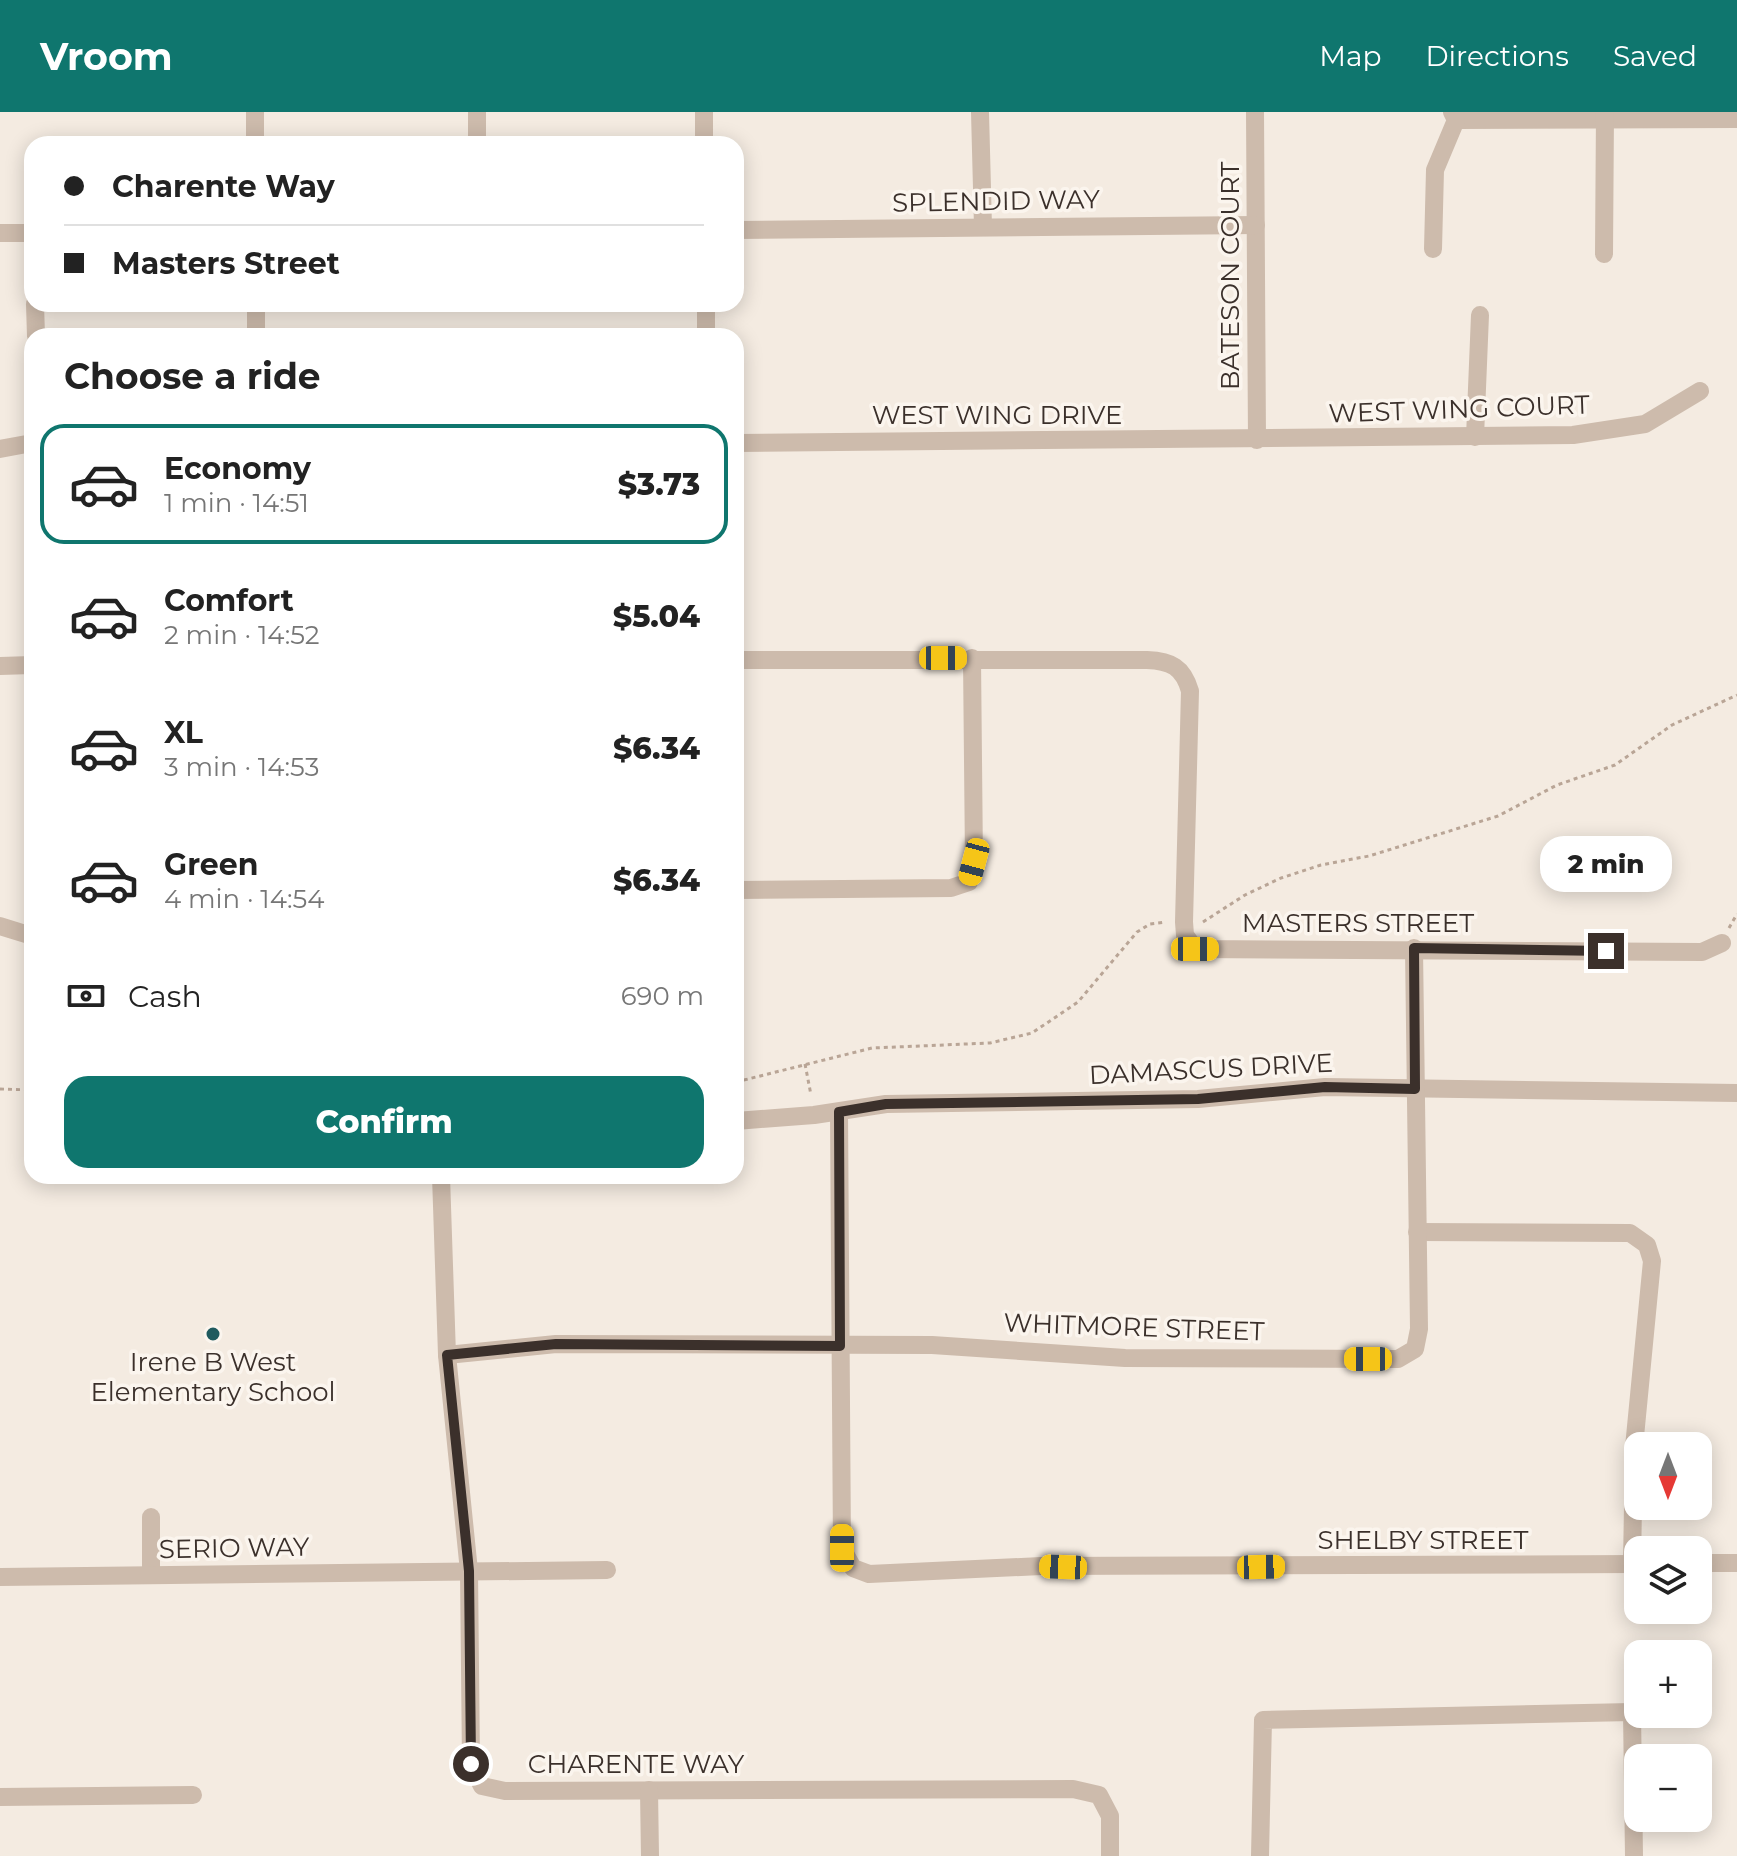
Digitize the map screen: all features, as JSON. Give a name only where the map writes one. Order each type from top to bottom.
[{"type":"street","points":[[255,112],[255,136]]},
{"type":"street","points":[[477,112],[477,136]]},
{"type":"street","points":[[704,112],[704,136]]},
{"type":"street","points":[[980,112],[983,227]]},
{"type":"street","name":"BATESON COURT","points":[[1255,112],[1257,440]]},
{"type":"street","points":[[1433,249],[1435,170],[1454,116],[1737,119]]},
{"type":"street","points":[[1604,254],[1605,116]]},
{"type":"street","name":"SPLENDID WAY","points":[[744,230],[1256,225]]},
{"type":"street","points":[[0,233],[24,233]]},
{"type":"street","points":[[1475,437],[1480,315]]},
{"type":"street","name":"WEST WING COURT","points":[[1257,440],[1573,435],[1645,424],[1700,391]]},
{"type":"street","name":"WEST WING DRIVE","points":[[744,443],[1257,440]]},
{"type":"street","points":[[0,449],[24,444]]},
{"type":"street","points":[[744,890],[951,888],[969,882],[974,862],[972,658]]},
{"type":"street","name":"MASTERS STREET","points":[[744,660],[1162,660],[1177,666],[1186,677],[1190,691],[1184,922],[1185,935],[1195,949],[1702,952],[1722,943]]},
{"type":"street","points":[[0,666],[24,665]]},
{"type":"street","points":[[0,926],[24,934]]},
{"type":"street","name":"WHITMORE STREET","points":[[447,1355],[556,1344],[976,1346],[1125,1358],[1398,1359],[1415,1349],[1419,1329],[1414,948]]},
{"type":"street","name":"DAMASCUS DRIVE","points":[[744,1120],[839,1112],[886,1104],[1198,1099],[1325,1087],[1737,1093]]},
{"type":"street","name":"SHELBY STREET","points":[[839,1112],[842,1548],[853,1568],[869,1574],[1041,1566],[1624,1564]]},
{"type":"street","name":"CHARENTE WAY","points":[[441,1184],[447,1355],[469,1571],[471,1764],[482,1786],[505,1791],[1073,1789],[1099,1795],[1110,1816],[1110,1856]]},
{"type":"street","points":[[1417,1232],[1630,1233],[1647,1245],[1652,1261],[1634,1447],[1635,1536]]},
{"type":"street","points":[[151,1517],[151,1574]]},
{"type":"street","points":[[1712,1563],[1737,1563]]},
{"type":"street","name":"SERIO WAY","points":[[0,1577],[607,1570]]},
{"type":"street","points":[[1260,1856],[1263,1720],[1632,1712],[1634,1856]]},
{"type":"street","points":[[649,1790],[650,1856]]},
{"type":"street","points":[[0,1797],[193,1795]]},
{"type":"path","points":[[1203,922],[1245,895],[1281,878],[1321,865],[1369,856],[1498,816],[1557,785],[1615,765],[1672,725],[1737,695]]},
{"type":"path","points":[[744,1080],[872,1048],[990,1043],[1032,1033],[1078,1002],[1137,932],[1150,924],[1167,922]]},
{"type":"path","points":[[805,1064],[811,1095]]},
{"type":"path","points":[[0,1089],[24,1090]]},
{"type":"place","name":"Irene B West Elementary School","points":[[213,1334]]},
{"type":"route","points":[[471,1764],[469,1571],[447,1355],[556,1344],[840,1346],[839,1112],[886,1104],[1198,1099],[1325,1087],[1415,1089],[1414,948],[1606,951]]}]
